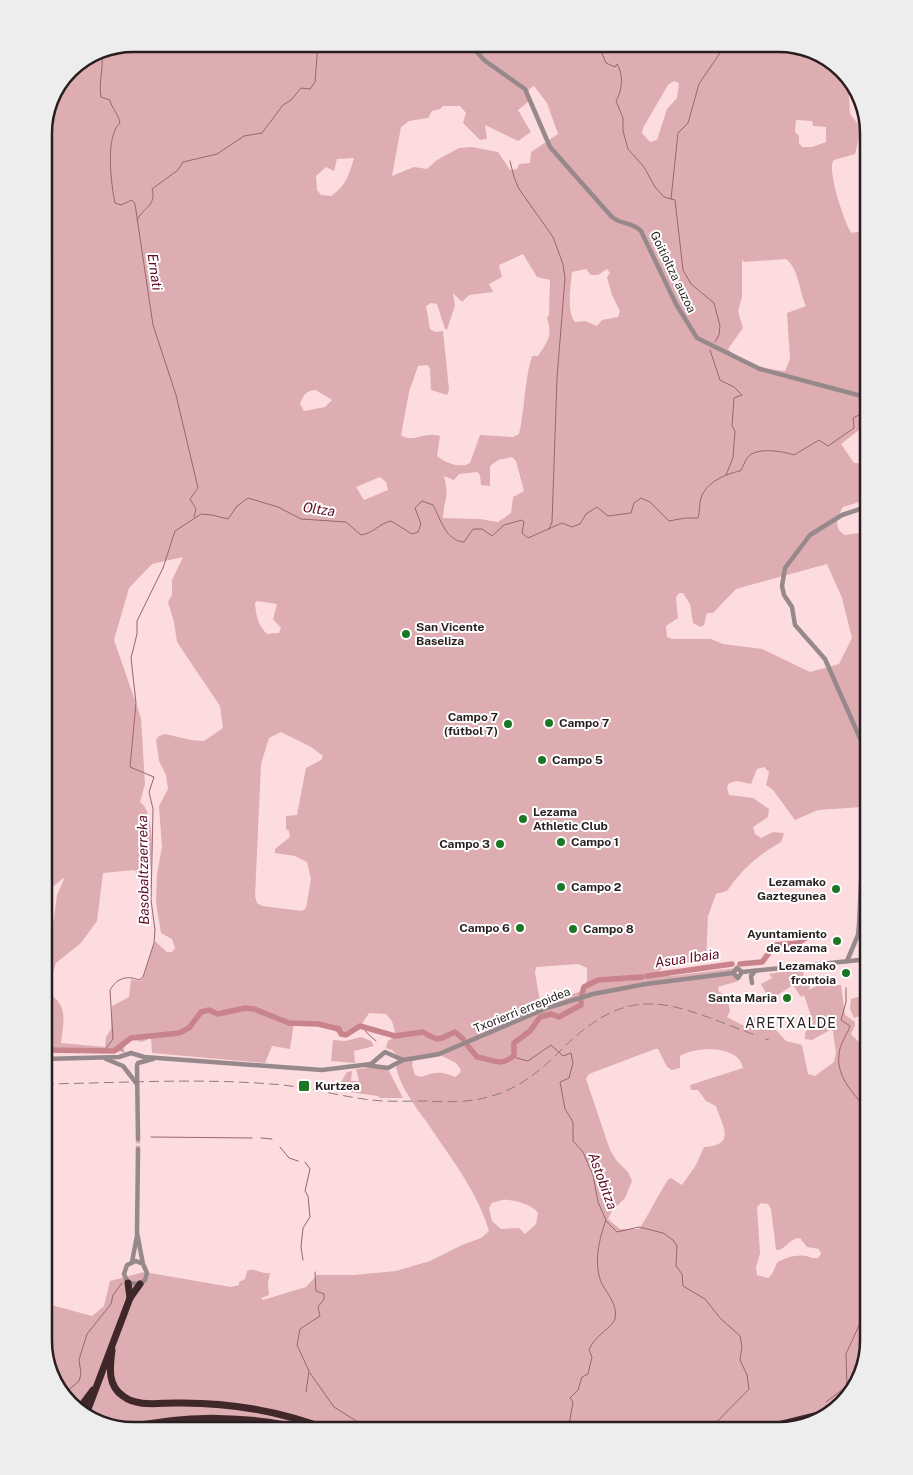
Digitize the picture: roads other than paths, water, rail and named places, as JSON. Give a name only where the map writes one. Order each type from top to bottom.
[{"type":"highway","points":[[128,1283],[130,1298]]},
{"type":"highway","points":[[88,1409],[101,1380],[130,1298],[140,1284]]},
{"type":"highway","points":[[112,1350],[110,1372],[113,1385],[122,1396],[133,1402],[218,1404],[262,1409],[308,1422]]},
{"type":"highway","points":[[82,1404],[101,1380]]},
{"type":"highway","points":[[790,1422],[805,1418]]},
{"type":"highway","points":[[168,1422],[188,1419],[269,1422]]},
{"type":"street","name":"Goitioltza auzoa","points":[[477,53],[484,60],[525,89],[550,147],[611,216],[620,223],[634,225],[641,231],[671,295],[697,338],[764,371],[860,396]]},
{"type":"street","points":[[860,509],[842,515],[810,535],[785,568],[782,586],[784,595],[792,607],[795,625],[825,658],[860,738]]},
{"type":"street","points":[[847,961],[858,936],[860,904]]},
{"type":"street","points":[[752,983],[751,976],[755,971],[860,960]]},
{"type":"street","name":"Txorierri errepidea","points":[[52,1058],[94,1058],[131,1054],[136,1056],[307,1070],[365,1065],[388,1068],[393,1064],[450,1050],[547,1008],[593,994],[646,984],[733,973],[736,968],[742,972],[755,971]]},
{"type":"street","name":"Txorierri errepidea","points":[[365,1065],[376,1061],[385,1052],[390,1053],[394,1057],[409,1060]]},
{"type":"street","points":[[124,1056],[125,1067],[138,1086]]},
{"type":"street","points":[[136,1056],[138,1064],[138,1139]]},
{"type":"street","points":[[379,1057],[381,1066]]},
{"type":"street","points":[[393,1064],[394,1057]]},
{"type":"street","name":"Txorierri errepidea","points":[[94,1058],[111,1060],[132,1070],[138,1064],[162,1058]]},
{"type":"street","points":[[138,1149],[138,1233],[142,1264],[147,1270],[147,1276],[140,1284],[128,1283],[124,1277],[124,1271],[132,1262],[138,1233]]},
{"type":"street","points":[[132,1262],[142,1264]]},
{"type":"waterway","points":[[137,220],[153,199],[152,189],[178,170],[183,162],[217,154],[244,136],[262,133],[283,105],[291,100],[301,88],[310,89],[315,82],[317,52]]},
{"type":"waterway","points":[[602,53],[606,63],[615,67],[617,64],[621,73],[621,88],[616,101],[623,118],[623,131],[628,149],[644,167],[655,187],[664,197],[675,200],[683,270],[691,284],[714,303],[720,326],[719,335],[715,342]]},
{"type":"waterway","points":[[671,199],[678,133],[688,123],[699,84],[720,53]]},
{"type":"waterway","name":"Ernati","points":[[102,59],[101,97],[110,100],[120,123],[115,129],[112,138],[110,161],[115,203],[121,205],[132,200],[135,204],[153,325],[176,395],[198,488],[190,499],[196,509],[194,517]]},
{"type":"waterway","points":[[510,161],[519,189],[553,237],[563,264],[565,278],[557,378],[552,522],[549,529]]},
{"type":"waterway","points":[[710,350],[720,380],[734,387],[742,395],[734,398],[732,426],[735,431],[733,458],[726,475]]},
{"type":"waterway","name":"Oltza","points":[[105,1050],[113,1039],[110,990],[119,980],[126,978],[139,980],[143,977],[154,943],[155,930],[151,900],[153,809],[149,792],[154,777],[130,767],[136,703],[131,658],[137,634],[137,621],[163,568],[175,531],[201,514],[228,519],[237,506],[248,498],[278,507],[301,519],[346,522],[361,535],[391,521],[412,534],[418,532],[421,524],[415,508],[422,501],[433,505],[448,533],[458,541],[464,542],[473,529],[482,529],[492,536],[504,525],[522,520],[524,522],[522,533],[528,538],[562,523],[572,527],[580,524],[586,514],[597,507],[608,516],[631,513],[634,503],[641,498],[650,502],[669,521],[698,518],[701,498],[707,487],[729,474],[740,471],[752,454],[770,451],[794,455],[819,440],[828,446],[854,428],[853,418],[860,414]]},
{"type":"waterway","name":"Asua Ibaia","points":[[740,964],[762,962],[775,945],[798,943],[815,934]]},
{"type":"waterway","name":"Asua Ibaia","points":[[647,976],[732,964]]},
{"type":"waterway","name":"Asua Ibaia","points":[[582,994],[584,987],[598,980],[642,977]]},
{"type":"waterway","points":[[846,988],[846,1002],[841,1020],[850,1026],[840,1048],[839,1063],[844,1079],[860,1101]]},
{"type":"waterway","name":"Asua Ibaia","points":[[468,1046],[477,1057],[496,1062],[505,1061],[514,1055],[514,1043],[530,1031],[540,1017],[551,1014],[559,1017],[581,1005],[581,1001]]},
{"type":"waterway","name":"Asua Ibaia","points":[[52,1050],[114,1051],[131,1038],[179,1033],[189,1028],[201,1012],[209,1010],[218,1014],[245,1008],[254,1009],[289,1023],[318,1024],[339,1029],[341,1034],[346,1035],[360,1026],[395,1036],[423,1032],[436,1039],[455,1032],[463,1039]]},
{"type":"waterway","points":[[364,1026],[366,1032],[376,1041]]},
{"type":"waterway","name":"Astobitza","points":[[513,1057],[528,1061],[551,1045],[563,1056],[571,1053],[573,1063],[569,1078],[560,1082],[565,1109],[573,1122],[573,1141],[583,1152],[593,1175],[598,1202],[606,1220],[601,1235],[597,1260],[599,1277],[610,1296],[616,1314],[614,1322],[591,1345],[589,1350],[592,1357],[588,1374],[582,1377],[578,1390],[570,1398],[573,1402],[570,1422]]},
{"type":"waterway","name":"Asua Ibaia","points":[[119,1048],[124,1052]]},
{"type":"waterway","points":[[151,1137],[252,1138]]},
{"type":"waterway","points":[[261,1138],[272,1139]]},
{"type":"waterway","points":[[280,1147],[289,1158],[298,1161]]},
{"type":"waterway","points":[[303,1260],[301,1247],[303,1228],[310,1217],[308,1196],[305,1191],[310,1169],[305,1162]]},
{"type":"waterway","points":[[606,1221],[617,1232],[639,1227],[663,1233],[673,1240],[677,1246],[676,1266],[682,1274],[683,1286],[705,1299],[720,1318],[740,1336],[742,1347],[740,1360],[747,1375],[749,1389],[717,1422]]},
{"type":"waterway","points":[[306,1392],[309,1371],[297,1345],[300,1329],[320,1316],[318,1307],[324,1299],[324,1294],[316,1291],[315,1272]]},
{"type":"waterway","points":[[69,1390],[79,1381],[81,1374],[79,1360],[87,1334],[111,1304],[113,1295],[122,1283]]},
{"type":"waterway","points":[[826,1402],[847,1386],[846,1354],[860,1323]]},
{"type":"waterway","points":[[310,1373],[334,1407],[358,1422]]},
{"type":"tunnel","points":[[138,1139],[138,1149]]},
{"type":"railway","points":[[52,1084],[186,1081],[243,1082],[296,1087],[378,1101],[464,1101],[499,1094],[518,1085],[544,1066],[586,1028],[609,1013],[632,1006],[653,1004],[676,1007],[755,1035]]},
{"type":"railway","points":[[765,1039],[769,1040]]},
{"type":"place","name":"San Vicente Baseliza","points":[[406,634]]},
{"type":"place","name":"Campo 7","points":[[549,723]]},
{"type":"place","name":"Campo 7 (fútbol 7)","points":[[508,724]]},
{"type":"place","name":"Campo 5","points":[[542,760]]},
{"type":"place","name":"Lezama Athletic Club","points":[[523,819]]},
{"type":"place","name":"Campo 1","points":[[561,842]]},
{"type":"place","name":"Campo 3","points":[[500,844]]},
{"type":"place","name":"Campo 2","points":[[561,887]]},
{"type":"place","name":"Lezamako Gaztegunea","points":[[836,889]]},
{"type":"place","name":"Campo 6","points":[[520,928]]},
{"type":"place","name":"Campo 8","points":[[573,929]]},
{"type":"place","name":"Ayuntamiento de Lezama","points":[[837,941]]},
{"type":"place","name":"Lezamako frontoia","points":[[846,973]]},
{"type":"place","name":"Santa Maria","points":[[787,998]]},
{"type":"place","name":"Kurtzea","points":[[304,1086]]},
{"type":"district","name":"ARETXALDE","points":[[791,1023]]},
{"type":"water label","name":"Basobaltzaerreka","points":[[143,870]]}]
